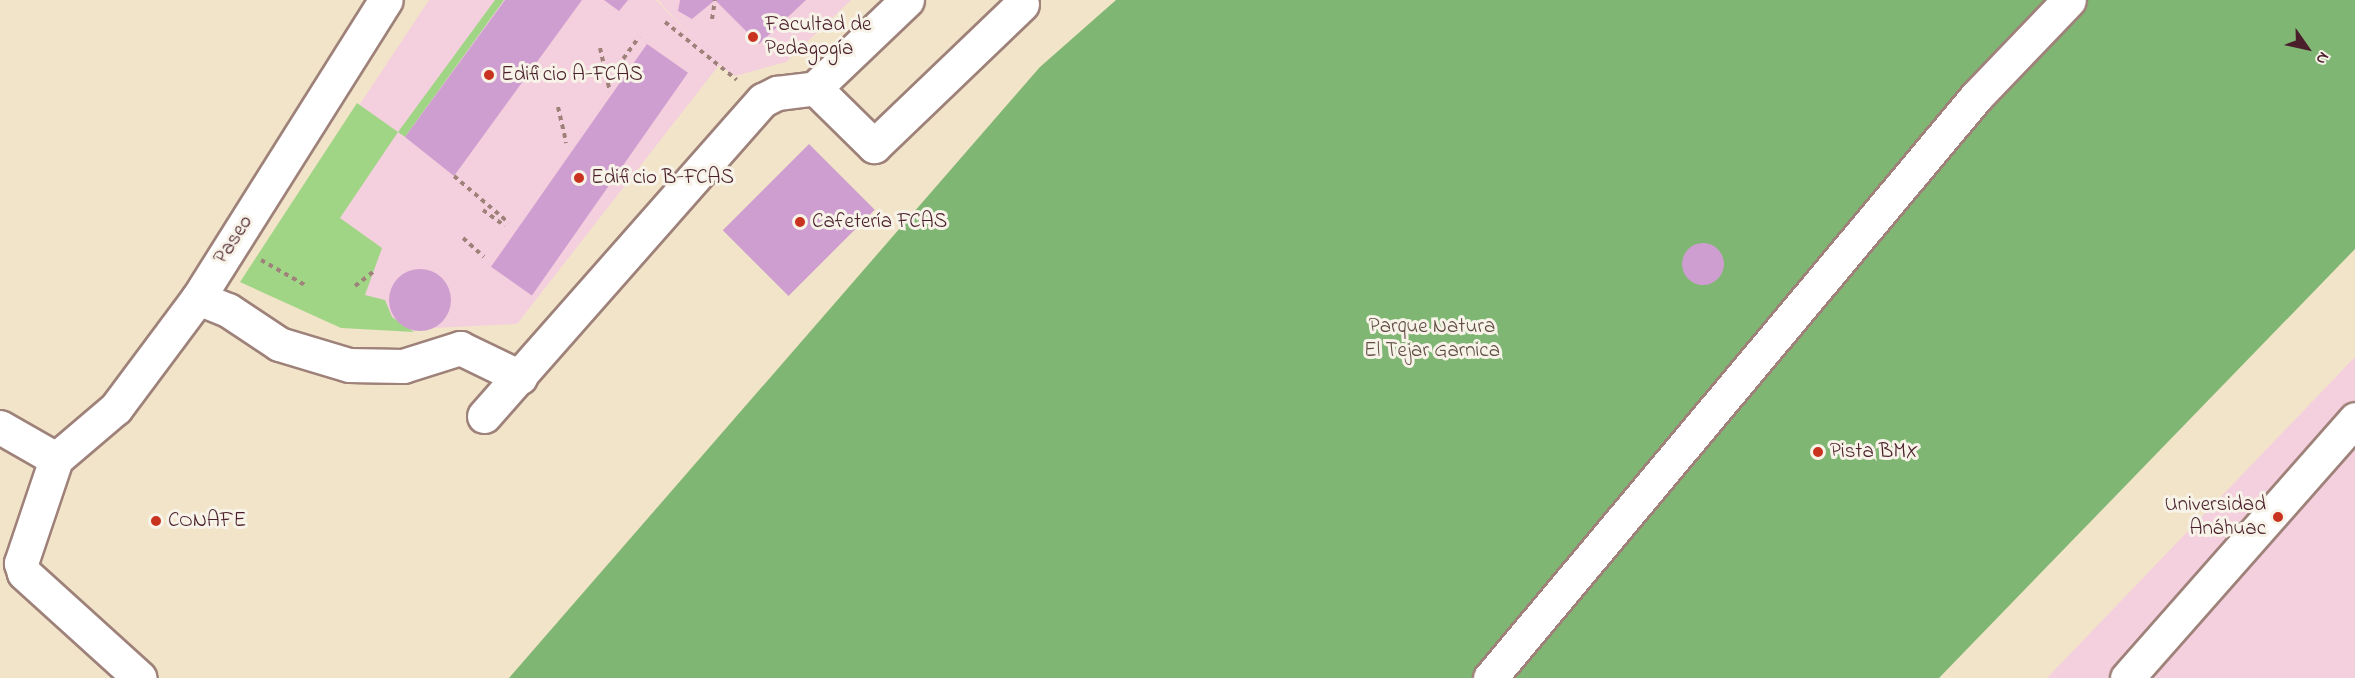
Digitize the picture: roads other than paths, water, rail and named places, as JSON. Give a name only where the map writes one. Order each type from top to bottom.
[{"type":"street","name":"Paseo","points":[[57,459],[116,408],[198,298],[386,0]]},
{"type":"street","points":[[484,416],[764,100],[777,93],[814,88],[908,0]]},
{"type":"street","points":[[1490,678],[1976,96],[2069,0]]},
{"type":"street","points":[[814,88],[873,146],[1022,1]]},
{"type":"street","points":[[198,298],[228,310],[279,344],[349,365],[403,366],[460,348],[520,377]]},
{"type":"street","points":[[2127,678],[2355,419]]},
{"type":"street","points":[[0,427],[57,459],[21,564],[24,573],[140,678]]},
{"type":"place","name":"Facultad de Pedagogía","points":[[753,37]]},
{"type":"place","name":"Edificio A-FCAS","points":[[489,75]]},
{"type":"place","name":"Edificio B-FCAS","points":[[579,178]]},
{"type":"place","name":"Cafetería FCAS","points":[[800,222]]},
{"type":"place","name":"Pista BMX","points":[[1818,452]]},
{"type":"place","name":"Universidad Anáhuac","points":[[2278,517]]},
{"type":"place","name":"CONAFE","points":[[156,521]]},
{"type":"park label","name":"Parque Natura El Tejar Garnica","points":[[1432,339]]}]
